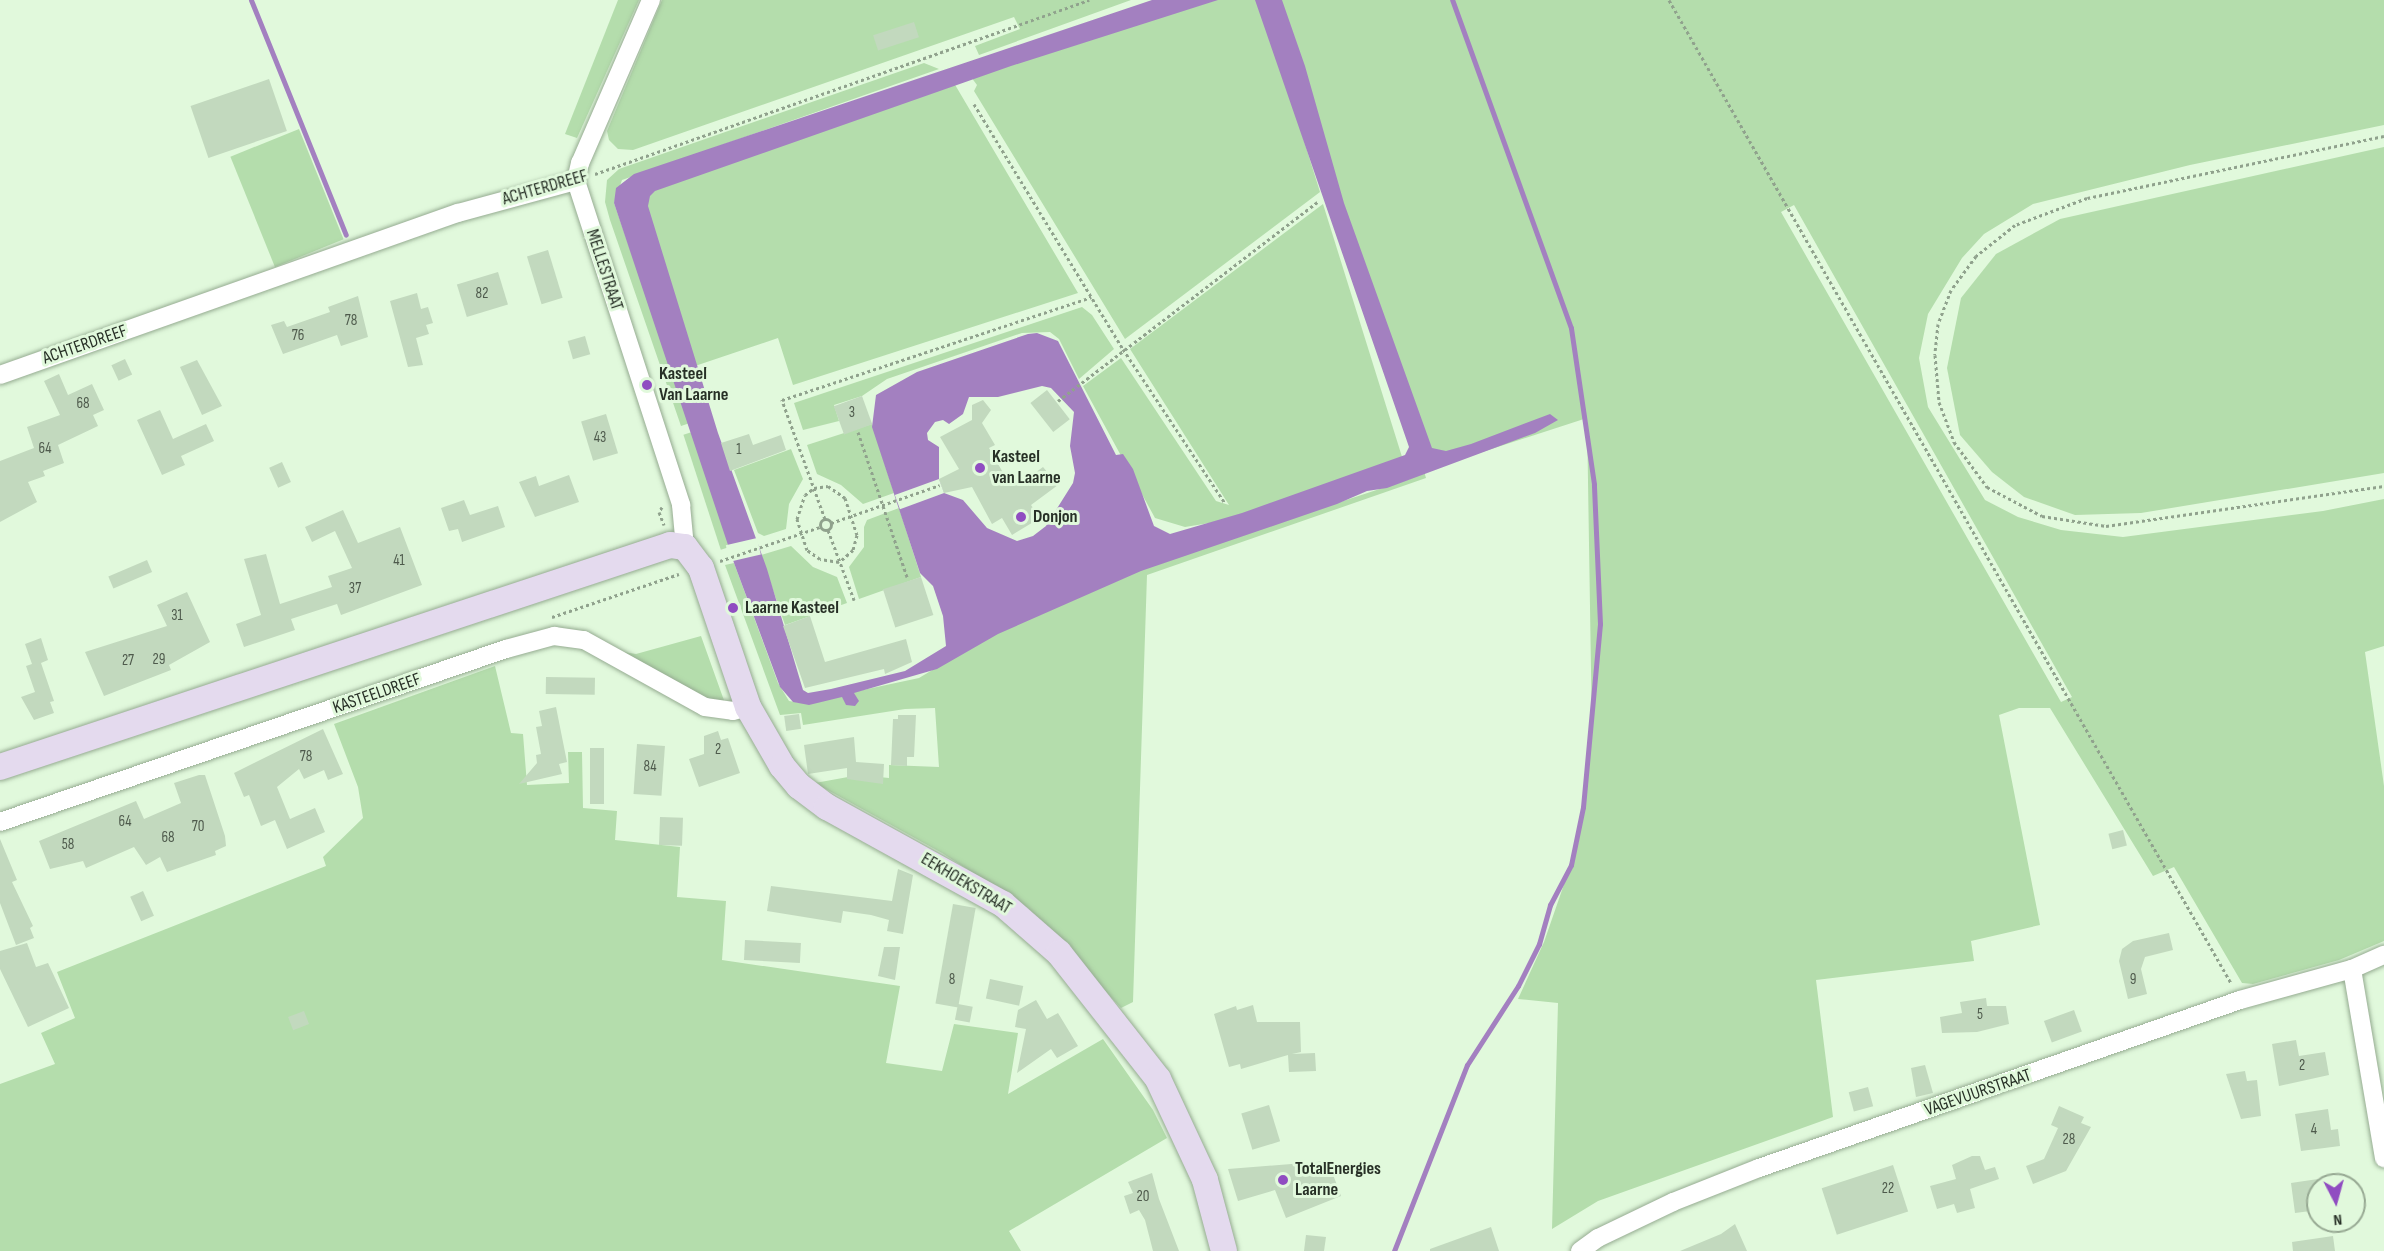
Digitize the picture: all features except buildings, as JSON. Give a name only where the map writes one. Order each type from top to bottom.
[{"type":"street","points":[[576,181],[580,163],[651,0]]},
{"type":"street","name":"ACHTERDREEF","points":[[0,375],[458,213],[576,181]]},
{"type":"street","name":"MELLESTRAAT","points":[[576,181],[681,505],[685,547]]},
{"type":"street","points":[[0,767],[670,545],[685,547]]},
{"type":"street","name":"EEKHOEKSTRAAT","points":[[685,547],[701,568],[748,707],[782,766],[799,786],[827,807],[1003,904],[1059,952],[1158,1079],[1205,1180],[1224,1251]]},
{"type":"street","name":"KASTEELDREEF","points":[[0,822],[554,636],[584,640],[705,707],[733,711],[748,707]]},
{"type":"street","name":"VAGEVUURSTRAAT","points":[[1580,1251],[1598,1238],[1672,1202],[1759,1168],[2240,1000],[2352,969],[2384,955]]},
{"type":"street","points":[[2352,969],[2384,1158]]},
{"type":"path","name":"ACHTERDREEF","points":[[576,181],[1089,0]]},
{"type":"path","points":[[1670,0],[2240,1000]]},
{"type":"path","points":[[975,104],[1122,349],[1225,503]]},
{"type":"path","points":[[2384,136],[2087,198],[2015,225],[1976,256],[1951,290],[1938,324],[1935,355],[1939,402],[1954,442],[1987,487],[2042,516],[2106,526],[2384,486]]},
{"type":"path","points":[[1058,401],[1122,349],[1317,202]]},
{"type":"path","points":[[831,523],[825,519],[782,400],[1091,297]]},
{"type":"path","points":[[858,432],[907,577]]},
{"type":"path","points":[[854,600],[828,530],[831,523],[940,485]]},
{"type":"path","points":[[814,488],[836,489],[853,516],[857,535],[853,550],[839,562],[820,559],[807,550],[800,533],[798,510],[805,495],[814,488]]},
{"type":"path","points":[[701,568],[820,526],[825,519]]},
{"type":"path","points":[[820,526],[828,530]]},
{"type":"green space","points":[[618,0],[639,0],[577,138],[565,134]]},
{"type":"green space","points":[[662,0],[1131,0],[979,55],[975,46],[1020,29],[1014,17],[633,150],[618,149],[609,140],[607,131]]},
{"type":"green space","points":[[1191,0],[1260,0],[1320,192],[1125,339],[974,91],[977,85],[971,77]]},
{"type":"green space","points":[[1275,0],[2384,0],[2384,125],[2190,165],[2033,204],[1984,234],[1962,258],[1928,314],[1919,358],[1928,407],[1985,500],[2018,517],[2061,530],[2123,537],[2323,511],[2384,499],[2384,646],[2365,652],[2384,786],[2384,941],[2339,960],[2253,984],[2242,983],[2174,867],[2153,876],[2050,708],[2019,708],[1999,715],[2040,925],[1971,941],[1974,961],[1816,980],[1833,1117],[1598,1201],[1552,1229],[1558,1003],[1518,999],[1544,942],[1578,844],[1592,733],[1587,418],[1424,471]],"holes":[[[1794,205],[2072,697],[2061,702],[1781,212]]]},
{"type":"green space","points":[[924,63],[939,69],[622,180],[614,203],[690,423],[681,426],[610,220],[605,202],[607,180],[619,169]]},
{"type":"green space","points":[[954,83],[1078,293],[793,385],[778,338],[695,366],[642,203],[648,190]]},
{"type":"green space","points":[[299,129],[344,239],[275,267],[230,157]]},
{"type":"green space","points":[[2384,147],[2384,473],[2141,513],[2075,515],[2024,497],[1992,472],[1960,435],[1947,368],[1961,298],[1996,254],[2060,219]]},
{"type":"green space","points":[[1323,204],[1403,460],[1228,520],[1185,527],[1155,518],[1083,386],[1121,358],[1216,501],[1229,505],[1130,349]]},
{"type":"green space","points":[[1082,307],[1092,315],[1114,349],[1079,379],[1059,339],[1050,332],[1022,333],[887,379],[862,396],[834,405],[839,421],[803,430],[794,403]]},
{"type":"green space","points":[[872,424],[894,493],[863,504],[841,485],[817,474],[807,445]]},
{"type":"green space","points":[[692,432],[729,547],[721,550],[683,435]]},
{"type":"green space","points":[[791,449],[803,479],[789,504],[786,529],[764,536],[758,533],[734,470]]},
{"type":"green space","points":[[1424,471],[1426,478],[1147,575],[1133,1002],[1121,1008],[1028,908],[942,853],[815,783],[859,775],[889,778],[889,765],[939,767],[935,708],[905,709],[803,725],[801,713],[780,715],[725,565],[734,563],[778,683],[789,701],[802,703],[919,678],[1029,612],[1176,556],[1410,479]]},
{"type":"green space","points":[[899,508],[921,577],[859,599],[849,567],[864,547],[864,527],[867,520]]},
{"type":"green space","points":[[791,546],[813,567],[837,577],[847,603],[785,625],[761,555]]},
{"type":"green space","points":[[701,636],[726,706],[701,700],[610,650],[636,654]]},
{"type":"green space","points":[[495,666],[511,733],[523,734],[527,785],[569,783],[568,752],[582,752],[583,808],[617,811],[615,840],[680,847],[677,897],[726,901],[722,960],[900,986],[886,1063],[942,1071],[954,1024],[1018,1033],[1008,1094],[1103,1039],[1153,1110],[1167,1138],[1009,1231],[1021,1251],[0,1251],[0,1084],[55,1064],[41,1033],[75,1018],[57,972],[326,866],[323,857],[363,818],[358,787],[334,724]]},
{"type":"shaded area","points":[[1152,0],[1218,0],[1011,66],[655,191],[650,196],[648,206],[718,433],[767,569],[803,690],[808,693],[905,671],[946,646],[943,616],[933,586],[920,573],[872,427],[876,395],[917,372],[1028,334],[1037,333],[1058,341],[1116,455],[1123,454],[1133,469],[1154,526],[1170,534],[1242,513],[1405,455],[1409,447],[1255,0],[1282,0],[1305,66],[1344,203],[1432,448],[1446,451],[1471,444],[1550,414],[1558,420],[1535,433],[1387,488],[1367,491],[1337,504],[1141,571],[998,634],[937,669],[854,693],[859,701],[855,706],[846,705],[842,697],[809,705],[793,702],[780,687],[734,563],[614,203],[616,188],[634,174]],"holes":[[[1042,386],[1051,388],[1074,412],[1070,446],[1075,473],[1073,483],[1046,526],[1033,536],[1017,541],[987,528],[963,500],[944,493],[939,479],[939,447],[928,440],[927,433],[935,422],[943,420],[949,424],[963,414],[969,397],[998,397]]]},
{"type":"pier","points":[[939,479],[944,493],[900,509],[895,495]]},
{"type":"pier","points":[[757,538],[761,555],[730,562],[726,545]]},
{"type":"waterway","points":[[251,0],[346,235]]},
{"type":"waterway","points":[[1394,1251],[1467,1065],[1518,986],[1539,944],[1550,905],[1571,865],[1583,807],[1600,624],[1594,484],[1571,328],[1452,0]]},
{"type":"place","name":"Kasteel Van Laarne","points":[[647,385]]},
{"type":"place","name":"Kasteel van Laarne","points":[[980,468]]},
{"type":"place","name":"Donjon","points":[[1021,517]]},
{"type":"place","name":"Laarne Kasteel","points":[[733,608]]},
{"type":"place","name":"TotalEnergies Laarne","points":[[1283,1180]]}]
